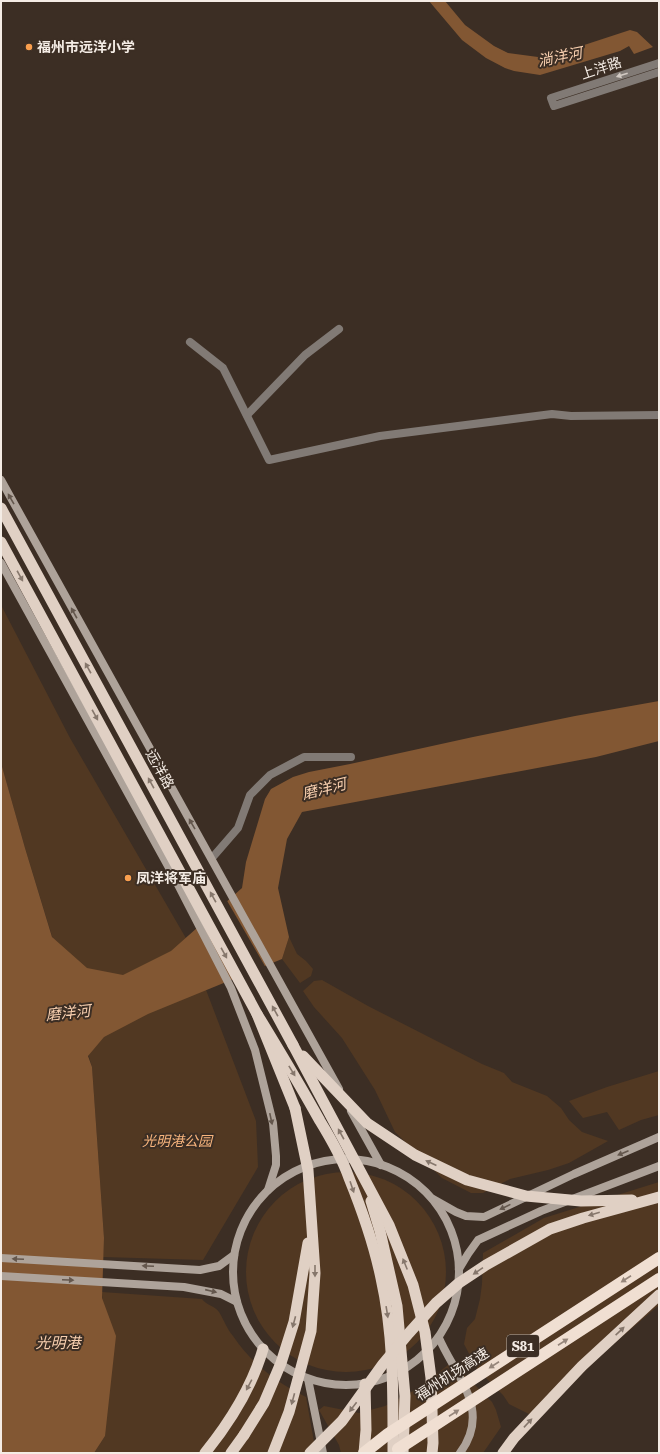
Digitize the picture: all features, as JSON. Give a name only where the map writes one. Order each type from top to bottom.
[{"type":"highway","name":"远洋路","points":[[1,508],[293,1045]]},
{"type":"highway","points":[[1,542],[257,1014],[298,1081],[349,1177],[382,1279],[389,1327],[398,1452]]},
{"type":"highway","points":[[257,1014],[295,1108],[308,1170],[315,1273],[311,1331],[289,1412],[273,1453]]},
{"type":"highway","points":[[293,1045],[389,1225],[413,1285],[425,1332],[431,1378],[432,1453]]},
{"type":"highway","points":[[293,1045],[366,1123],[415,1155],[467,1180],[526,1196],[581,1201],[634,1200],[659,1196]]},
{"type":"highway","points":[[359,1167],[369,1194],[380,1232],[398,1306],[405,1396],[398,1452]]},
{"type":"highway","points":[[310,1453],[342,1421],[383,1364],[409,1333],[436,1303],[459,1283],[486,1265],[550,1229],[659,1196]]},
{"type":"highway","points":[[231,1453],[264,1403],[281,1363],[294,1322],[298,1303],[307,1257],[312,1215]]},
{"type":"highway","name":"福州机场高速","points":[[364,1453],[388,1434],[659,1258]]},
{"type":"highway","name":"S81","points":[[398,1452],[659,1279]]},
{"type":"highway","points":[[503,1453],[514,1438],[582,1366],[659,1295]]},
{"type":"highway","points":[[205,1453],[237,1408],[252,1381],[263,1349]]},
{"type":"highway","points":[[364,1453],[366,1430],[366,1384]]},
{"type":"main road","points":[[1,480],[381,1164]]},
{"type":"main road","points":[[1,563],[173,874],[231,988],[255,1050],[273,1123],[276,1160],[267,1190]]},
{"type":"main road","points":[[432,1199],[466,1216],[484,1217],[574,1174],[659,1137]]},
{"type":"main road","points":[[351,1159],[381,1164],[400,1173],[417,1184],[432,1199],[446,1220],[456,1244],[460,1269],[458,1293],[451,1316],[439,1338],[424,1354],[407,1368],[387,1378],[366,1384],[336,1385],[308,1379],[284,1367],[263,1349],[247,1327],[237,1302],[233,1279],[234,1255],[238,1237],[245,1220],[255,1204],[267,1190],[292,1172],[321,1162],[351,1159]]},
{"type":"main road","points":[[460,1269],[478,1240],[541,1211],[659,1166]]},
{"type":"main road","points":[[1,1258],[200,1270],[219,1266],[234,1255]]},
{"type":"main road","points":[[1,1276],[184,1287],[221,1294],[237,1302]]},
{"type":"main road","points":[[439,1338],[469,1395],[474,1411],[473,1425],[460,1453]]},
{"type":"main road","points":[[308,1379],[323,1453]]},
{"type":"street","name":"上洋路","points":[[659,63],[551,98],[554,106],[659,72]]},
{"type":"street","points":[[246,416],[305,355],[338,329]]},
{"type":"street","points":[[190,342],[222,368],[269,460],[380,436],[552,414],[571,416],[659,415]]},
{"type":"street","points":[[212,858],[238,828],[250,795],[270,776],[304,758],[351,757]]},
{"type":"green space","name":"光明港公园","points":[[1,605],[70,738],[187,940],[256,1121],[258,1167],[203,1260],[103,1257],[104,1238],[92,1067],[25,848],[1,763]]},
{"type":"green space","points":[[289,937],[297,954],[313,969],[311,976],[300,983],[282,959]]},
{"type":"green space","points":[[322,980],[368,1006],[482,1064],[504,1073],[512,1082],[547,1096],[561,1108],[569,1120],[582,1132],[608,1141],[569,1163],[548,1170],[510,1179],[483,1193],[471,1193],[442,1178],[395,1132],[375,1090],[342,1038],[314,1007],[303,991],[314,981]]},
{"type":"green space","points":[[659,1071],[659,1115],[641,1120],[619,1130],[607,1112],[583,1118],[569,1101],[607,1087]]},
{"type":"green space","points":[[336,1172],[356,1172],[375,1176],[393,1184],[417,1201],[429,1216],[442,1243],[446,1262],[446,1282],[442,1301],[429,1328],[417,1343],[402,1355],[375,1368],[356,1372],[336,1372],[317,1368],[299,1360],[275,1343],[263,1328],[250,1301],[246,1282],[246,1262],[250,1243],[258,1225],[275,1201],[290,1189],[317,1176]]},
{"type":"green space","points":[[659,1182],[659,1305],[603,1353],[537,1418],[509,1404],[503,1395],[477,1369],[464,1344],[467,1328],[475,1319],[480,1299],[483,1253],[544,1218]]},
{"type":"green space","points":[[102,1292],[202,1299],[215,1308],[240,1346],[257,1364],[285,1385],[306,1397],[316,1453],[94,1453],[105,1436]]},
{"type":"green space","points":[[452,1362],[492,1402],[496,1410],[501,1427],[483,1453],[341,1453],[339,1445],[319,1410],[324,1406],[359,1413],[385,1406],[417,1389]]},
{"type":"water","name":"淌洋河","points":[[429,1],[445,1],[465,25],[494,46],[508,53],[538,57],[575,48],[630,30],[637,32],[653,47],[634,54],[629,46],[620,51],[540,75],[514,71],[486,58],[462,40]]},
{"type":"water","name":"光明港","points":[[659,701],[659,741],[596,757],[302,812],[287,839],[278,888],[289,937],[282,959],[148,1014],[104,1037],[88,1056],[92,1067],[104,1238],[102,1298],[116,1336],[105,1436],[94,1453],[1,1453],[1,763],[52,937],[87,968],[123,975],[171,951],[242,888],[246,862],[265,799],[271,789],[293,777],[309,772],[473,737],[575,716]]},
{"type":"pier","points":[[226,899],[266,968],[235,981],[203,920]]},
{"type":"place","name":"福州市远洋小学","points":[[29,47]]},
{"type":"place","name":"凤洋将军庙","points":[[128,878]]},
{"type":"water label","name":"磨洋河","points":[[324,789]]},
{"type":"water label","name":"磨洋河","points":[[68,1013]]}]
